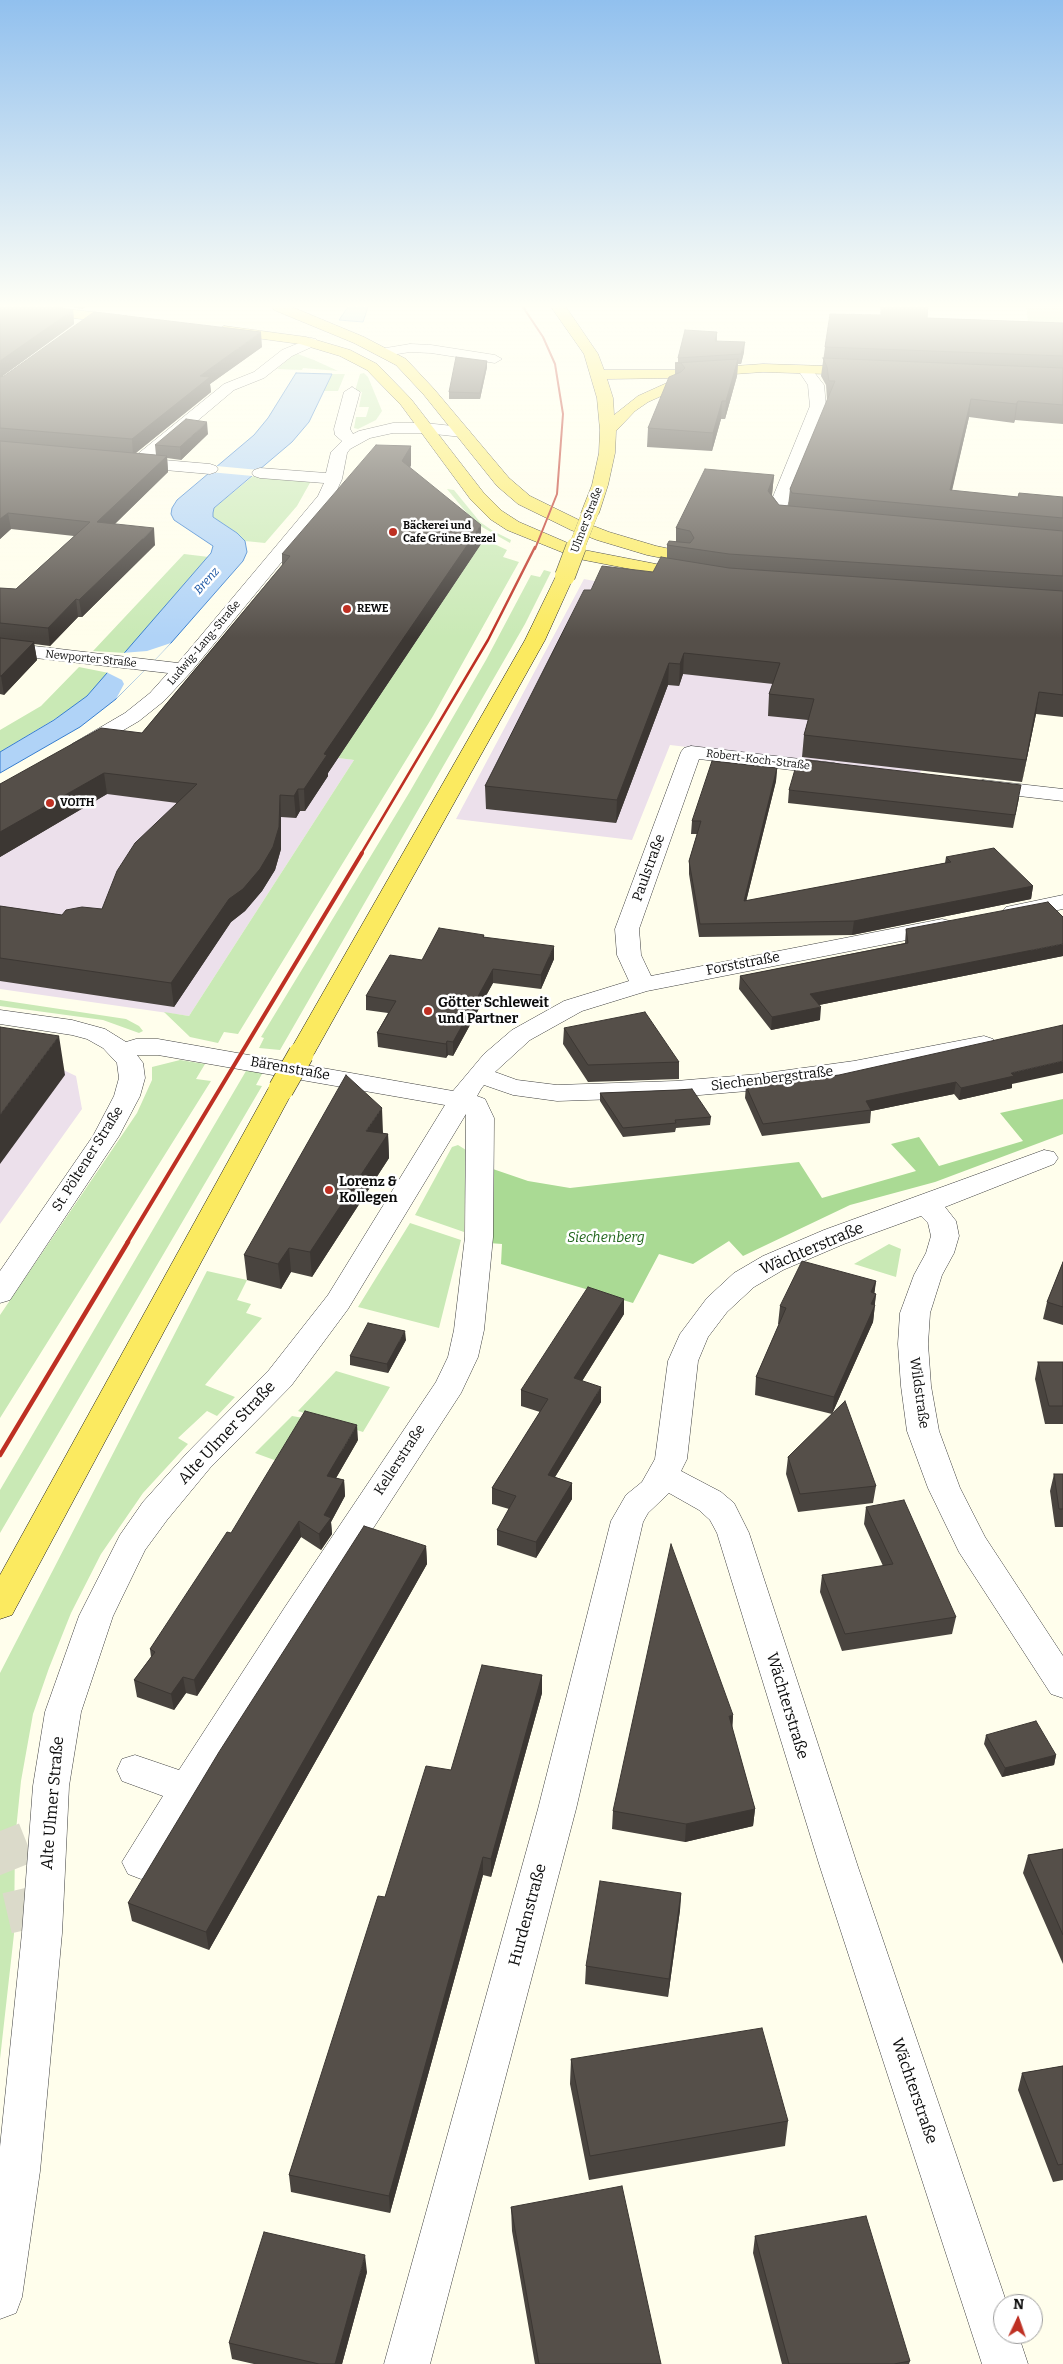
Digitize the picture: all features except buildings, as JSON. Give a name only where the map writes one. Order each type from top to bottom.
[{"type":"main road","points":[[417,417],[486,506],[513,526],[579,554],[614,562],[710,578]]},
{"type":"main road","points":[[450,417],[503,482],[536,507],[577,526],[618,541],[653,551],[704,561]]},
{"type":"main road","name":"Ulmer Straße","points":[[0,1606],[281,1089],[535,640],[565,576],[590,514],[605,469],[608,430],[607,417]]},
{"type":"main road","points":[[608,430],[621,417]]},
{"type":"street","points":[[138,462],[192,417]]},
{"type":"street","points":[[345,417],[342,429],[343,435],[356,439],[403,437],[439,446]]},
{"type":"street","points":[[377,431],[393,417]]},
{"type":"street","points":[[811,523],[784,519],[776,509],[813,417]]},
{"type":"street","points":[[356,439],[377,431],[393,428],[425,428],[462,432]]},
{"type":"street","name":"Ludwig-Lang-Straße","points":[[66,755],[132,717],[157,696],[182,669],[326,497],[334,479],[339,452],[356,439]]},
{"type":"street","points":[[118,460],[210,469]]},
{"type":"street","points":[[260,474],[334,479]]},
{"type":"street","name":"Newporter Straße","points":[[0,648],[182,669]]},
{"type":"street","name":"Robert-Koch-Straße","points":[[690,752],[855,771]]},
{"type":"street","name":"Paulstraße","points":[[643,985],[628,955],[627,929],[690,752]]},
{"type":"street","points":[[959,783],[1063,795]]},
{"type":"street","points":[[988,917],[1063,902]]},
{"type":"street","name":"Forststraße","points":[[460,1100],[479,1075],[506,1047],[540,1022],[590,999],[643,985],[959,922]]},
{"type":"street","name":"St. Pöltener Straße","points":[[0,1017],[72,1028],[96,1034],[112,1043],[121,1051],[130,1063],[132,1078],[127,1096],[106,1136],[0,1294]]},
{"type":"street","name":"Siechenbergstraße","points":[[479,1075],[512,1087],[557,1093],[676,1089],[759,1082],[854,1069],[1010,1038]]},
{"type":"street","name":"Bärenstraße","points":[[121,1051],[146,1047],[166,1048],[460,1100]]},
{"type":"street","name":"Kellerstraße","points":[[141,1862],[296,1617],[450,1384],[463,1357],[470,1330],[479,1237],[482,1118],[476,1106],[460,1100]]},
{"type":"street","name":"Alte Ulmer Straße","points":[[0,2297],[19,2171],[42,1933],[51,1786],[56,1745],[63,1712],[81,1656],[113,1580],[155,1511],[199,1460],[280,1378],[314,1335],[338,1302],[396,1210],[460,1100]]},
{"type":"street","points":[[926,1204],[1044,1158]]},
{"type":"street","name":"Wächterstraße","points":[[926,1204],[834,1237],[773,1264],[744,1280],[717,1304],[695,1334],[683,1361],[671,1458],[663,1476],[694,1490],[710,1500],[722,1512],[733,1533],[838,1867],[1005,2364]]},
{"type":"street","name":"Wildstraße","points":[[926,1204],[942,1221],[945,1236],[940,1253],[928,1275],[915,1313],[913,1344],[916,1386],[923,1431],[944,1488],[971,1543],[1024,1627],[1063,1684]]},
{"type":"street","name":"Hurdenstraße","points":[[406,2364],[556,1809],[627,1520],[637,1504],[653,1490],[663,1476]]},
{"type":"street","points":[[135,1770],[188,1789]]},
{"type":"shaded area","points":[[584,579],[626,587],[939,684],[920,774],[670,745],[632,840],[456,819]]},
{"type":"shaded area","points":[[120,730],[354,760],[189,1016],[0,989],[0,800]]},
{"type":"shaded area","points":[[0,1057],[55,1066],[76,1076],[82,1109],[0,1224]]},
{"type":"green space","points":[[356,417],[378,417],[358,429],[354,428]]},
{"type":"green space","points":[[253,476],[311,481],[297,506],[265,543],[245,541],[237,533],[213,517],[212,513],[214,508]]},
{"type":"green space","points":[[447,489],[454,490],[480,522],[511,540],[510,543],[475,523]]},
{"type":"green space","points":[[488,541],[507,550],[503,557],[519,562],[433,716],[238,1034],[224,1032],[218,1043],[190,1037],[164,1012],[189,1016],[354,760],[338,758],[481,544]]},
{"type":"green space","points":[[184,554],[209,557],[125,653],[93,651]]},
{"type":"green space","points":[[544,570],[551,572],[525,624],[280,1050],[259,1048],[264,1038],[261,1037],[409,793],[486,660],[531,575],[540,577]]},
{"type":"green space","points":[[79,667],[109,673],[87,696],[68,711],[0,752],[0,730],[41,706]]},
{"type":"green space","points":[[0,1000],[126,1019],[139,1026],[143,1031],[139,1033],[103,1020],[0,1006]]},
{"type":"green space","points":[[180,1060],[205,1064],[196,1079],[211,1081],[0,1418],[0,1315],[137,1113],[152,1080],[152,1067]]},
{"type":"green space","points":[[246,1071],[263,1072],[256,1085],[262,1086],[0,1533],[0,1490]]},
{"type":"green space","name":"Siechenberg","points":[[1063,1099],[1063,1134],[935,1182],[850,1205],[743,1256],[729,1241],[693,1264],[659,1254],[633,1303],[501,1264],[502,1244],[489,1243],[490,1168],[528,1181],[570,1188],[799,1162],[822,1198],[916,1171],[891,1144],[919,1137],[939,1166],[1023,1141],[1000,1113]]},
{"type":"green space","points":[[458,1145],[466,1150],[464,1232],[415,1215],[452,1147]]},
{"type":"green space","points":[[410,1223],[461,1240],[439,1328],[358,1307]]},
{"type":"green space","points":[[889,1244],[901,1249],[896,1277],[854,1264]]},
{"type":"green space","points":[[207,1271],[247,1280],[237,1300],[251,1304],[246,1313],[262,1318],[205,1385],[235,1397],[217,1416],[207,1411],[178,1438],[188,1444],[143,1493],[101,1554],[71,1613],[49,1668],[33,1714],[21,1781],[15,1840],[14,1934],[0,2059],[0,1673]]},
{"type":"green space","points":[[336,1371],[390,1387],[363,1432],[298,1411]]},
{"type":"green space","points":[[292,1416],[309,1419],[277,1461],[255,1453]]},
{"type":"water","name":"Brenz","points":[[311,417],[292,442],[214,508],[213,517],[237,533],[245,541],[247,552],[243,561],[171,643],[116,699],[80,727],[0,773],[0,752],[54,720],[87,696],[211,553],[213,546],[174,520],[171,514],[172,508],[177,500],[254,435],[268,418]]},
{"type":"pier","points":[[216,466],[259,470],[253,476],[209,472]]},
{"type":"pier","points":[[171,643],[116,699],[124,684],[122,680],[106,672],[122,653],[147,651]]},
{"type":"tunnel","points":[[0,1831],[22,1886],[33,1934]]},
{"type":"railway","points":[[535,549],[557,494],[563,417]]},
{"type":"railway","points":[[361,854],[488,640],[535,547]]},
{"type":"railway","points":[[127,1243],[362,853]]},
{"type":"railway","points":[[0,1455],[128,1242]]},
{"type":"place","name":"Bäckerei und Cafe Grüne Brezel","points":[[393,532]]},
{"type":"place","name":"REWE","points":[[347,609]]},
{"type":"place","name":"VOITH","points":[[50,803]]},
{"type":"place","name":"Götter Schleweit und Partner","points":[[428,1011]]},
{"type":"place","name":"Lorenz & Kollegen","points":[[329,1190]]}]
